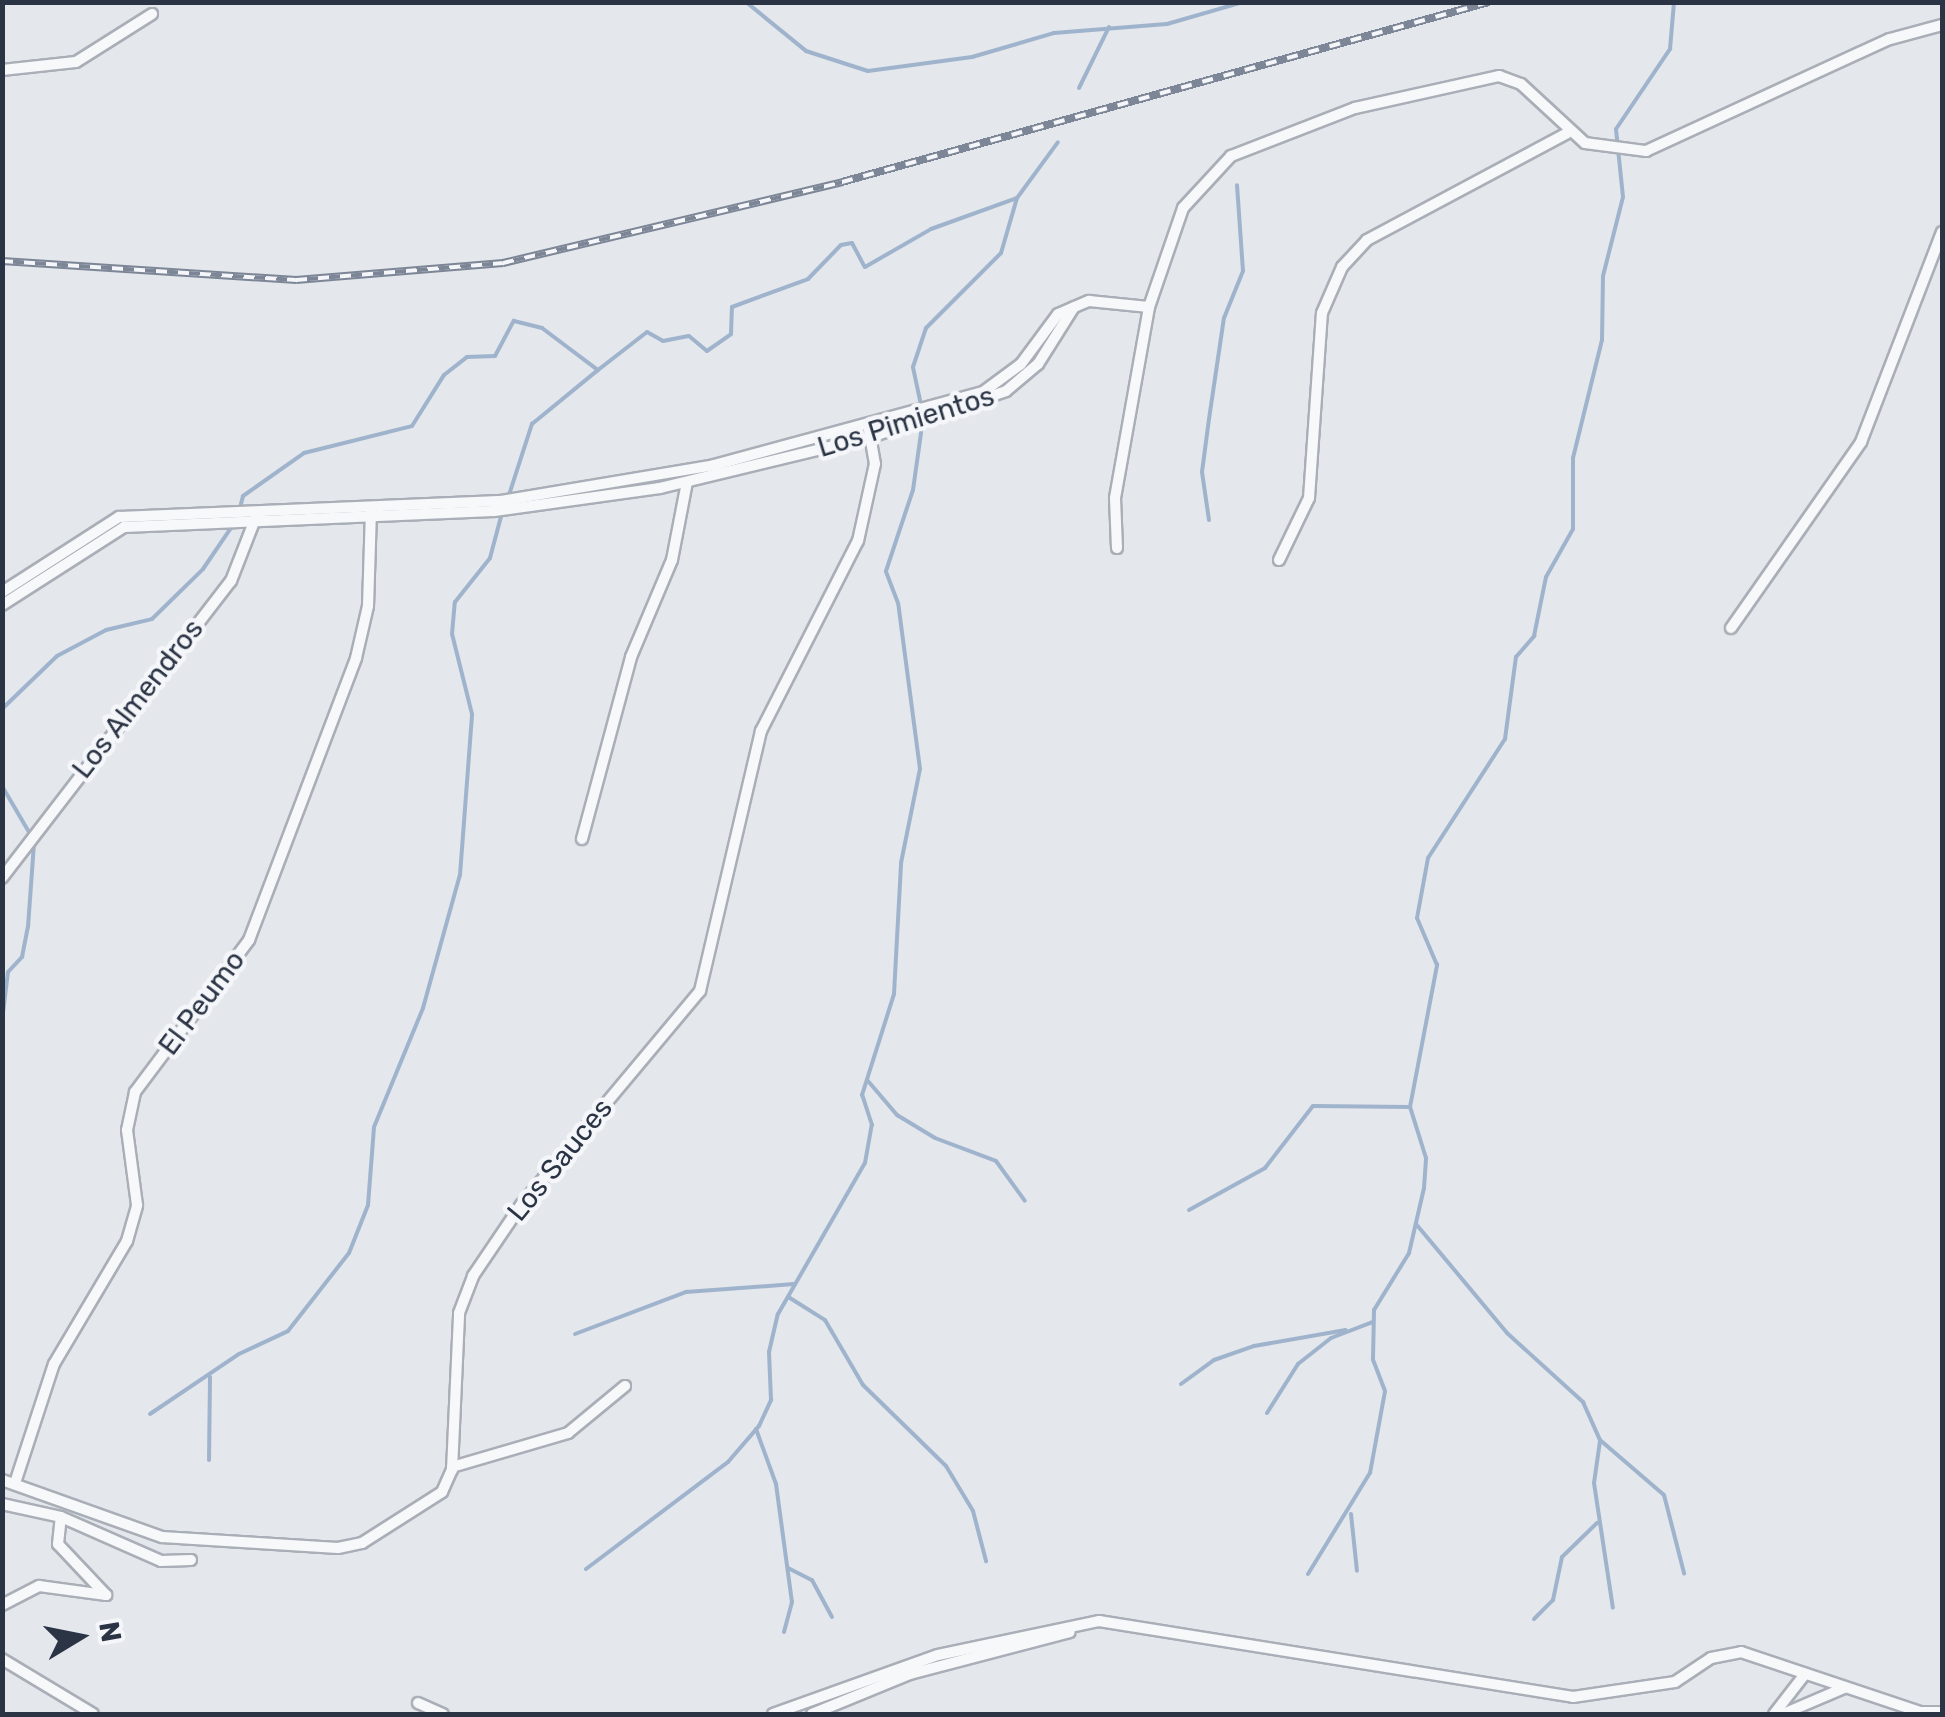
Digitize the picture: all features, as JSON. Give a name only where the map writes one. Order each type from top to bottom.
[{"type":"street","points":[[2,70],[76,62],[152,14]]},
{"type":"street","points":[[1117,548],[1115,498],[1149,307],[1198,185],[1265,140],[1354,108],[1499,76],[1521,84],[1567,133],[1614,151],[1668,146],[1847,58],[1942,25]]},
{"type":"street","points":[[1279,560],[1309,498],[1322,312],[1342,268],[1367,240],[1567,133]]},
{"type":"street","points":[[1731,628],[1860,442],[1942,232]]},
{"type":"street","name":"Los Pimientos","points":[[2,592],[120,517],[371,513],[687,482],[1006,392],[1038,364],[1074,308],[1108,299],[1149,307]]},
{"type":"street","name":"Los Pimientos","points":[[371,513],[620,485],[870,431]]},
{"type":"street","name":"Los Sauces","points":[[452,1467],[464,1294],[521,1205],[700,990],[762,730],[858,540],[875,464],[870,431]]},
{"type":"street","points":[[1860,442],[1872,450]]},
{"type":"street","points":[[582,839],[631,657],[672,560],[687,482]]},
{"type":"street","name":"El Peumo","points":[[16,1483],[54,1364],[127,1241],[137,1205],[127,1130],[135,1092],[238,962],[283,857],[365,628],[371,513]]},
{"type":"street","name":"Los Pimientos","points":[[2,604],[124,527],[256,517]]},
{"type":"street","name":"Los Almendros","points":[[2,878],[230,581],[256,517]]},
{"type":"street","points":[[2,1480],[162,1538],[338,1548],[427,1506],[452,1467],[568,1433],[626,1386]]},
{"type":"street","points":[[2,1504],[61,1516],[161,1561],[192,1560]]},
{"type":"street","points":[[2,1606],[39,1586],[106,1594],[58,1544],[61,1516]]},
{"type":"street","points":[[772,1714],[938,1655],[1100,1620],[1573,1697],[1675,1682],[1711,1658],[1741,1652],[1845,1688],[1942,1712]]},
{"type":"street","points":[[812,1714],[910,1674],[1070,1632]]},
{"type":"street","points":[[2,1660],[94,1714]]},
{"type":"street","points":[[1774,1714],[1805,1674]]},
{"type":"street","points":[[1783,1714],[1845,1688]]},
{"type":"street","points":[[418,1703],[443,1714]]},
{"type":"waterway","points":[[746,2],[806,51],[868,71],[972,57],[1054,33],[1167,24],[1243,2]]},
{"type":"waterway","points":[[1308,1574],[1370,1473],[1385,1391],[1373,1359],[1374,1310],[1409,1253],[1424,1188],[1426,1158],[1410,1107],[1437,965],[1417,918],[1428,858],[1505,739],[1516,657],[1534,636],[1546,577],[1573,529],[1573,458],[1602,340],[1603,276],[1623,197],[1616,129],[1670,49],[1674,2]]},
{"type":"waterway","points":[[1079,88],[1109,27]]},
{"type":"waterway","points":[[239,512],[243,496],[304,453],[412,426],[444,375],[467,357],[495,356],[514,321],[542,328],[598,370],[647,332],[663,341],[689,336],[707,351],[731,334],[732,307],[808,279],[841,245],[852,243],[865,267],[931,229],[1017,198],[1058,142]]},
{"type":"waterway","points":[[1209,520],[1202,472],[1209,419],[1224,318],[1243,271],[1237,185]]},
{"type":"waterway","points":[[921,405],[913,367],[926,328],[1001,253],[1017,198]]},
{"type":"waterway","points":[[509,495],[532,424],[598,370]]},
{"type":"waterway","points":[[586,1569],[728,1462],[759,1426],[771,1400],[769,1352],[778,1314],[865,1163],[872,1125],[862,1095],[894,994],[901,863],[920,769],[898,603],[886,571],[913,490],[923,419]]},
{"type":"waterway","points":[[150,1414],[239,1354],[288,1331],[349,1253],[368,1205],[374,1127],[423,1008],[460,875],[472,714],[452,634],[455,602],[490,558],[502,513]]},
{"type":"waterway","points":[[2,709],[57,656],[106,630],[152,619],[203,569],[233,525]]},
{"type":"waterway","points":[[2,786],[30,834]]},
{"type":"waterway","points":[[2,1021],[8,972],[22,957],[28,927],[34,843]]},
{"type":"waterway","points":[[868,1081],[897,1115],[935,1138],[996,1161],[1025,1201]]},
{"type":"waterway","points":[[1189,1210],[1265,1168],[1313,1106],[1410,1107]]},
{"type":"waterway","points":[[1416,1224],[1507,1333],[1583,1402],[1600,1440],[1664,1495],[1684,1573]]},
{"type":"waterway","points":[[575,1334],[686,1292],[794,1284]]},
{"type":"waterway","points":[[790,1298],[825,1320],[863,1385],[946,1466],[973,1511],[986,1561]]},
{"type":"waterway","points":[[1267,1413],[1298,1364],[1331,1338],[1373,1322]]},
{"type":"waterway","points":[[1181,1384],[1214,1360],[1254,1346],[1346,1330]]},
{"type":"waterway","points":[[209,1460],[210,1377]]},
{"type":"waterway","points":[[756,1429],[776,1484],[792,1602],[784,1632]]},
{"type":"waterway","points":[[1600,1441],[1594,1483],[1613,1608]]},
{"type":"waterway","points":[[1351,1514],[1357,1571]]},
{"type":"waterway","points":[[1534,1619],[1553,1600],[1562,1557],[1597,1523]]},
{"type":"waterway","points":[[788,1568],[812,1580],[832,1617]]},
{"type":"railway","points":[[2,261],[296,280],[503,263],[842,182],[1489,2]]}]
